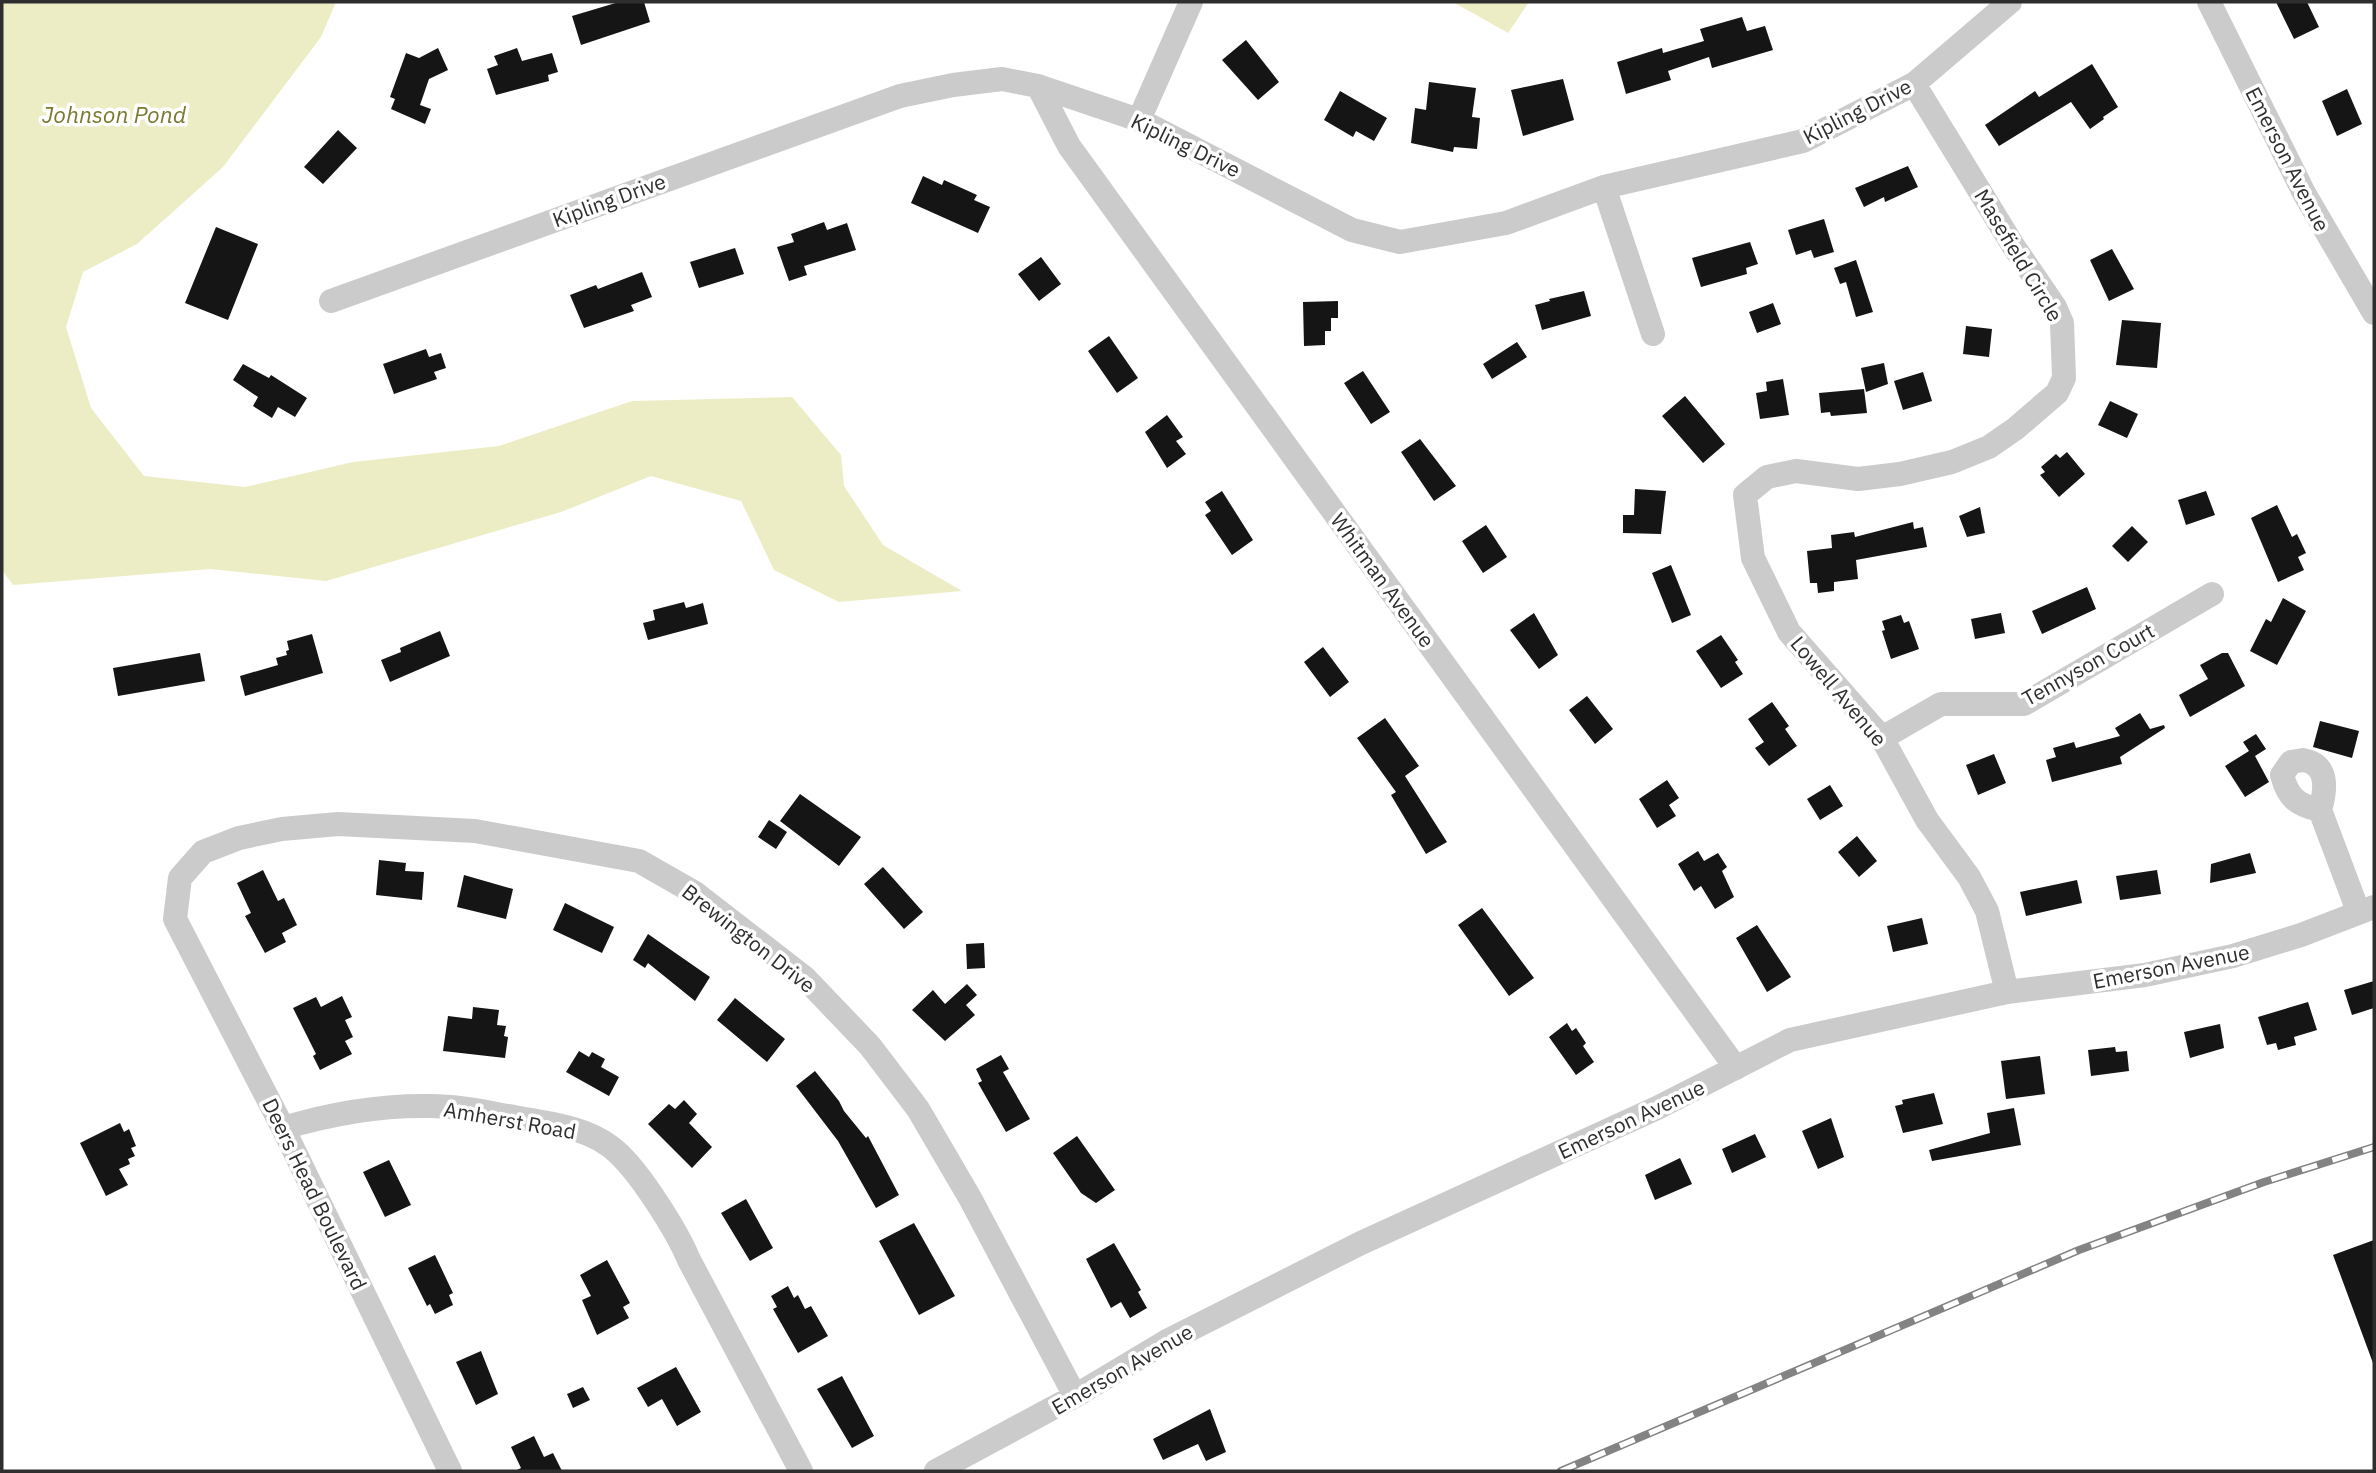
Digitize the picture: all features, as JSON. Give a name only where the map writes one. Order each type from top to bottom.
[{"type":"street","points":[[1139,120],[1191,2]]},
{"type":"street","name":"Kipling Drive","points":[[331,301],[900,96],[953,85],[1002,79],[1038,86],[1139,120],[1352,230],[1400,242],[1507,223],[1604,187],[1802,141],[1914,84],[2010,2]]},
{"type":"street","name":"Emerson Avenue","points":[[2209,2],[2304,193],[2374,313]]},
{"type":"street","name":"Masefield Circle","points":[[1745,495],[1767,477],[1796,471],[1858,479],[1900,474],[1952,462],[1989,447],[2015,429],[2057,393],[2064,378],[2062,323],[2055,307],[2014,247],[1914,84]]},
{"type":"street","name":"Whitman Avenue","points":[[1038,86],[1069,146],[1736,1068]]},
{"type":"street","points":[[1604,187],[1653,334]]},
{"type":"street","name":"Lowell Avenue","points":[[1745,495],[1753,558],[1789,632],[1882,738],[1927,820],[1969,877],[1987,911],[2007,992]]},
{"type":"street","name":"Tennyson Court","points":[[1882,738],[1941,704],[2024,704],[2212,594]]},
{"type":"street","points":[[2320,810],[2366,909]]},
{"type":"street","name":"Brewington Drive","points":[[175,919],[180,878],[203,852],[239,838],[282,829],[338,824],[475,831],[639,861],[695,893],[795,970],[870,1046],[918,1109],[970,1198],[1075,1396]]},
{"type":"street","name":"Emerson Avenue","points":[[936,1471],[1075,1396],[1167,1342],[1361,1244],[1657,1108],[1790,1040],[2007,992],[2145,975],[2233,956],[2301,935],[2366,909]]},
{"type":"street","name":"Deers Head Boulevard","points":[[175,919],[283,1128],[450,1471]]},
{"type":"street","name":"Amherst Road","points":[[283,1128],[330,1114],[429,1106],[465,1108],[577,1130],[619,1153],[678,1233],[689,1260],[801,1471]]},
{"type":"water","name":"Johnson Pond","points":[[2,2],[336,2],[321,37],[223,167],[137,244],[83,272],[66,327],[91,408],[144,476],[245,487],[353,462],[499,446],[632,401],[792,397],[841,455],[844,486],[883,545],[962,591],[839,602],[774,570],[741,501],[651,476],[561,512],[326,581],[211,569],[13,585],[2,570]]},
{"type":"water","points":[[1453,2],[1529,2],[1508,33]]},
{"type":"building","points":[[619,2],[644,2],[650,22],[581,45],[572,16]]},
{"type":"building","points":[[2276,2],[2307,2],[2319,27],[2294,39]]},
{"type":"building","points":[[1742,17],[1747,31],[1765,26],[1773,50],[1712,68],[1709,57],[1668,71],[1671,80],[1626,94],[1617,62],[1662,48],[1663,53],[1704,41],[1700,29]]},
{"type":"building","points":[[1246,40],[1279,82],[1258,100],[1222,60]]},
{"type":"building","points":[[438,48],[448,70],[429,79],[420,105],[431,109],[425,124],[391,109],[395,99],[390,97],[406,53],[419,58]]},
{"type":"building","points":[[517,48],[522,61],[552,53],[558,72],[548,75],[549,81],[496,95],[487,69],[498,65],[494,56]]},
{"type":"building","points":[[2092,64],[2118,107],[2090,129],[2071,102],[1999,146],[1985,125],[2035,91],[2039,97]]},
{"type":"building","points":[[1563,79],[1574,120],[1523,136],[1511,90]]},
{"type":"building","points":[[1429,82],[1476,88],[1472,117],[1480,118],[1477,149],[1454,147],[1453,152],[1411,143],[1415,108],[1426,110]]},
{"type":"building","points":[[2347,89],[2362,124],[2337,136],[2322,101]]},
{"type":"building","points":[[1340,91],[1387,118],[1374,141],[1356,131],[1353,137],[1324,120]]},
{"type":"building","points":[[338,130],[357,148],[323,184],[304,167]]},
{"type":"building","points":[[1908,166],[1918,187],[1885,202],[1884,197],[1864,207],[1855,188]]},
{"type":"building","points":[[923,176],[942,185],[944,180],[977,195],[974,200],[990,207],[978,233],[911,203]]},
{"type":"building","points":[[1824,219],[1834,252],[1814,258],[1811,250],[1796,255],[1788,230]]},
{"type":"building","points":[[824,222],[827,230],[847,223],[856,250],[804,266],[807,275],[789,281],[777,247],[794,242],[791,234]]},
{"type":"building","points":[[216,227],[258,244],[228,320],[185,303]]},
{"type":"building","points":[[1750,242],[1758,264],[1746,268],[1747,274],[1701,287],[1692,258]]},
{"type":"building","points":[[735,248],[744,274],[699,288],[690,262]]},
{"type":"building","points":[[2112,249],[2134,289],[2109,301],[2090,260]]},
{"type":"building","points":[[1041,257],[1061,284],[1039,301],[1018,274]]},
{"type":"building","points":[[1856,260],[1873,312],[1856,317],[1846,282],[1840,284],[1834,268]]},
{"type":"building","points":[[642,272],[652,297],[631,305],[634,311],[584,328],[570,295],[596,285],[598,289]]},
{"type":"building","points":[[1584,291],[1591,316],[1542,330],[1535,305]]},
{"type":"building","points":[[1338,301],[1338,318],[1331,318],[1331,331],[1325,331],[1325,345],[1304,346],[1303,302]]},
{"type":"building","points":[[1773,303],[1781,324],[1757,333],[1749,312]]},
{"type":"building","points":[[2122,320],[2161,323],[2157,368],[2116,365]]},
{"type":"building","points":[[1966,326],[1992,329],[1989,357],[1963,354]]},
{"type":"building","points":[[1109,336],[1138,378],[1117,393],[1088,351]]},
{"type":"building","points":[[1517,342],[1527,357],[1492,379],[1483,364]]},
{"type":"building","points":[[426,349],[429,357],[441,353],[446,368],[434,372],[437,379],[394,394],[383,364]]},
{"type":"building","points":[[1884,363],[1888,384],[1866,392],[1861,368]]},
{"type":"building","points":[[243,364],[269,378],[271,375],[307,398],[295,417],[278,407],[272,418],[253,406],[258,397],[233,380]]},
{"type":"building","points":[[1363,371],[1390,412],[1371,424],[1344,383]]},
{"type":"building","points":[[1923,372],[1932,401],[1903,410],[1894,381]]},
{"type":"building","points":[[1783,379],[1789,415],[1760,419],[1756,393],[1767,391],[1766,382]]},
{"type":"building","points":[[1864,389],[1867,413],[1831,416],[1830,412],[1821,413],[1819,393]]},
{"type":"building","points":[[1685,396],[1725,444],[1703,463],[1662,416]]},
{"type":"building","points":[[2110,401],[2138,414],[2127,438],[2098,425]]},
{"type":"building","points":[[1167,415],[1183,437],[1176,441],[1186,454],[1167,468],[1145,432]]},
{"type":"building","points":[[1420,439],[1456,486],[1434,501],[1401,452]]},
{"type":"building","points":[[2067,452],[2085,474],[2059,497],[2040,475],[2045,472],[2041,467],[2056,454],[2060,458]]},
{"type":"building","points":[[1635,489],[1666,491],[1661,534],[1623,533],[1623,515],[1634,515]]},
{"type":"building","points":[[1222,491],[1253,540],[1232,555],[1205,515],[1211,511],[1205,502]]},
{"type":"building","points":[[2206,491],[2215,515],[2186,525],[2178,500]]},
{"type":"building","points":[[2277,505],[2292,537],[2297,534],[2306,553],[2298,557],[2304,570],[2278,582],[2251,518]]},
{"type":"building","points":[[1980,507],[1985,533],[1967,537],[1959,516]]},
{"type":"building","points":[[1913,522],[1914,529],[1923,527],[1927,547],[1856,560],[1858,579],[1834,582],[1834,591],[1818,593],[1817,583],[1810,583],[1807,551],[1832,548],[1831,535],[1854,532],[1855,537]]},
{"type":"building","points":[[1486,525],[1507,557],[1483,573],[1462,541]]},
{"type":"building","points":[[2132,526],[2148,542],[2128,562],[2112,546]]},
{"type":"building","points":[[1671,565],[1691,615],[1672,623],[1652,573]]},
{"type":"building","points":[[2087,587],[2096,609],[2042,634],[2032,611]]},
{"type":"building","points":[[2283,598],[2306,611],[2277,665],[2250,651],[2266,619],[2271,622]]},
{"type":"building","points":[[684,602],[686,608],[703,603],[708,624],[648,640],[643,623],[655,620],[653,610]]},
{"type":"building","points":[[1534,613],[1558,655],[1539,669],[1510,630]]},
{"type":"building","points":[[2001,613],[2005,633],[1975,639],[1971,619]]},
{"type":"building","points":[[1901,615],[1904,623],[1909,621],[1919,649],[1891,659],[1882,631],[1885,630],[1882,621]]},
{"type":"building","points":[[440,631],[450,656],[390,682],[381,660],[401,652],[400,648]]},
{"type":"building","points":[[312,634],[323,673],[245,696],[240,676],[278,665],[276,658],[287,655],[286,651],[289,650],[287,641]]},
{"type":"building","points":[[1721,635],[1738,660],[1735,662],[1743,674],[1721,688],[1696,651]]},
{"type":"building","points":[[1323,647],[1349,682],[1330,697],[1304,662]]},
{"type":"building","points":[[200,653],[205,681],[118,696],[113,668]]},
{"type":"building","points":[[2222,653],[2228,653],[2245,686],[2190,717],[2179,695],[2208,679],[2200,665]]},
{"type":"building","points":[[1587,696],[1613,729],[1595,744],[1569,710]]},
{"type":"building","points":[[1772,702],[1789,726],[1785,729],[1797,746],[1769,766],[1755,748],[1764,742],[1748,719]]},
{"type":"building","points":[[2140,713],[2150,729],[2164,725],[2165,728],[2120,757],[2122,764],[2052,782],[2046,760],[2056,757],[2053,748],[2074,742],[2076,748],[2120,736],[2115,728]]},
{"type":"building","points":[[1385,718],[1419,766],[1405,776],[1447,842],[1426,854],[1391,795],[1396,792],[1357,738]]},
{"type":"building","points":[[2320,721],[2359,731],[2352,758],[2313,747]]},
{"type":"building","points":[[2256,734],[2266,749],[2255,756],[2269,782],[2245,797],[2225,766],[2249,751],[2243,742]]},
{"type":"building","points":[[1994,754],[2006,783],[1978,795],[1966,765]]},
{"type":"building","points":[[1667,780],[1679,798],[1669,805],[1676,816],[1657,828],[1639,799]]},
{"type":"building","points":[[1830,785],[1843,806],[1820,820],[1807,799]]},
{"type":"building","points":[[800,794],[861,837],[839,866],[780,821]]},
{"type":"building","points":[[769,820],[787,832],[776,849],[758,837]]},
{"type":"building","points":[[1857,836],[1877,861],[1859,877],[1838,852]]},
{"type":"building","points":[[1698,851],[1704,861],[1718,853],[1727,867],[1722,871],[1734,897],[1715,909],[1701,886],[1694,891],[1678,864]]},
{"type":"building","points":[[2250,853],[2256,873],[2210,883],[2211,864]]},
{"type":"building","points":[[379,860],[406,863],[405,871],[424,872],[422,900],[376,895]]},
{"type":"building","points":[[883,867],[923,912],[904,929],[864,884]]},
{"type":"building","points":[[263,870],[278,901],[284,898],[297,925],[282,933],[286,942],[265,953],[245,916],[251,913],[237,883]]},
{"type":"building","points":[[2157,870],[2161,894],[2120,900],[2116,876]]},
{"type":"building","points":[[464,875],[513,889],[506,919],[457,907]]},
{"type":"building","points":[[2077,880],[2082,903],[2026,916],[2020,892]]},
{"type":"building","points":[[565,903],[614,927],[602,953],[553,930]]},
{"type":"building","points":[[1482,908],[1534,978],[1509,996],[1458,925]]},
{"type":"building","points":[[1922,918],[1928,944],[1893,952],[1887,926]]},
{"type":"building","points":[[1757,925],[1791,977],[1767,992],[1736,938]]},
{"type":"building","points":[[648,934],[710,977],[695,1001],[648,963],[645,968],[633,960]]},
{"type":"building","points":[[984,943],[985,968],[967,969],[966,944]]},
{"type":"building","points":[[2374,981],[2374,1008],[2352,1015],[2344,990]]},
{"type":"building","points":[[967,984],[977,995],[966,1005],[975,1015],[945,1041],[912,1010],[933,990],[945,1004]]},
{"type":"building","points":[[342,996],[352,1017],[345,1020],[353,1037],[345,1041],[352,1054],[320,1070],[313,1056],[316,1054],[293,1008],[316,997],[321,1007]]},
{"type":"building","points":[[735,998],[785,1039],[767,1062],[717,1020]]},
{"type":"building","points":[[2308,1002],[2317,1030],[2294,1037],[2296,1045],[2278,1050],[2276,1043],[2267,1045],[2258,1017]]},
{"type":"building","points":[[473,1007],[499,1010],[497,1025],[506,1026],[504,1036],[508,1037],[505,1058],[443,1051],[448,1016],[472,1019]]},
{"type":"building","points":[[1567,1023],[1572,1031],[1576,1028],[1586,1043],[1583,1046],[1594,1062],[1576,1075],[1549,1037]]},
{"type":"building","points":[[2220,1024],[2224,1048],[2190,1058],[2184,1032]]},
{"type":"building","points":[[2115,1047],[2116,1052],[2127,1051],[2129,1071],[2091,1076],[2088,1050]]},
{"type":"building","points":[[579,1051],[589,1057],[592,1052],[605,1059],[601,1067],[619,1077],[609,1096],[566,1072]]},
{"type":"building","points":[[1001,1055],[1009,1069],[1003,1072],[1030,1119],[1006,1132],[978,1083],[982,1081],[976,1069]]},
{"type":"building","points":[[2040,1056],[2045,1094],[2006,1099],[2001,1061]]},
{"type":"building","points":[[815,1071],[866,1138],[868,1136],[899,1195],[876,1208],[838,1141],[796,1086]]},
{"type":"building","points":[[1934,1093],[1943,1124],[1903,1133],[1895,1106],[1903,1104],[1902,1100]]},
{"type":"building","points":[[684,1100],[697,1114],[689,1123],[712,1147],[692,1168],[648,1124],[669,1104],[675,1109]]},
{"type":"building","points":[[2014,1108],[2021,1145],[1932,1161],[1929,1150],[1990,1133],[1987,1113]]},
{"type":"building","points":[[1831,1118],[1844,1157],[1818,1169],[1802,1131]]},
{"type":"building","points":[[120,1123],[124,1132],[129,1129],[136,1146],[131,1148],[135,1156],[128,1159],[130,1164],[119,1169],[128,1185],[106,1196],[80,1143]]},
{"type":"building","points":[[1755,1134],[1766,1157],[1732,1173],[1722,1149]]},
{"type":"building","points":[[1077,1136],[1115,1190],[1096,1203],[1081,1193],[1053,1153]]},
{"type":"building","points":[[1680,1158],[1692,1184],[1655,1200],[1645,1175]]},
{"type":"building","points":[[389,1160],[411,1205],[385,1217],[363,1172]]},
{"type":"building","points":[[746,1199],[773,1248],[750,1261],[721,1213]]},
{"type":"building","points":[[914,1223],[955,1296],[919,1315],[879,1241]]},
{"type":"building","points":[[2374,1240],[2374,1362],[2373,1363],[2333,1255]]},
{"type":"building","points":[[1114,1243],[1141,1290],[1138,1292],[1147,1308],[1130,1318],[1121,1302],[1111,1308],[1086,1259]]},
{"type":"building","points":[[435,1255],[453,1293],[449,1295],[453,1305],[435,1314],[430,1304],[427,1306],[408,1268]]},
{"type":"building","points":[[607,1260],[630,1303],[623,1307],[629,1318],[597,1335],[582,1300],[591,1296],[580,1275]]},
{"type":"building","points":[[788,1286],[794,1298],[798,1295],[805,1309],[811,1306],[828,1336],[798,1353],[773,1309],[777,1307],[771,1296]]},
{"type":"building","points":[[481,1351],[498,1394],[476,1405],[456,1362]]},
{"type":"building","points":[[676,1367],[701,1412],[677,1426],[662,1399],[648,1407],[637,1388]]},
{"type":"building","points":[[842,1376],[874,1436],[852,1448],[817,1389]]},
{"type":"building","points":[[583,1387],[590,1400],[573,1408],[567,1394]]},
{"type":"building","points":[[1210,1409],[1226,1452],[1206,1461],[1198,1444],[1163,1460],[1153,1439]]},
{"type":"building","points":[[534,1436],[544,1457],[553,1453],[562,1471],[515,1471],[521,1468],[511,1447]]},
{"type":"railway","points":[[1561,1471],[2079,1250],[2264,1182],[2374,1147]]}]
